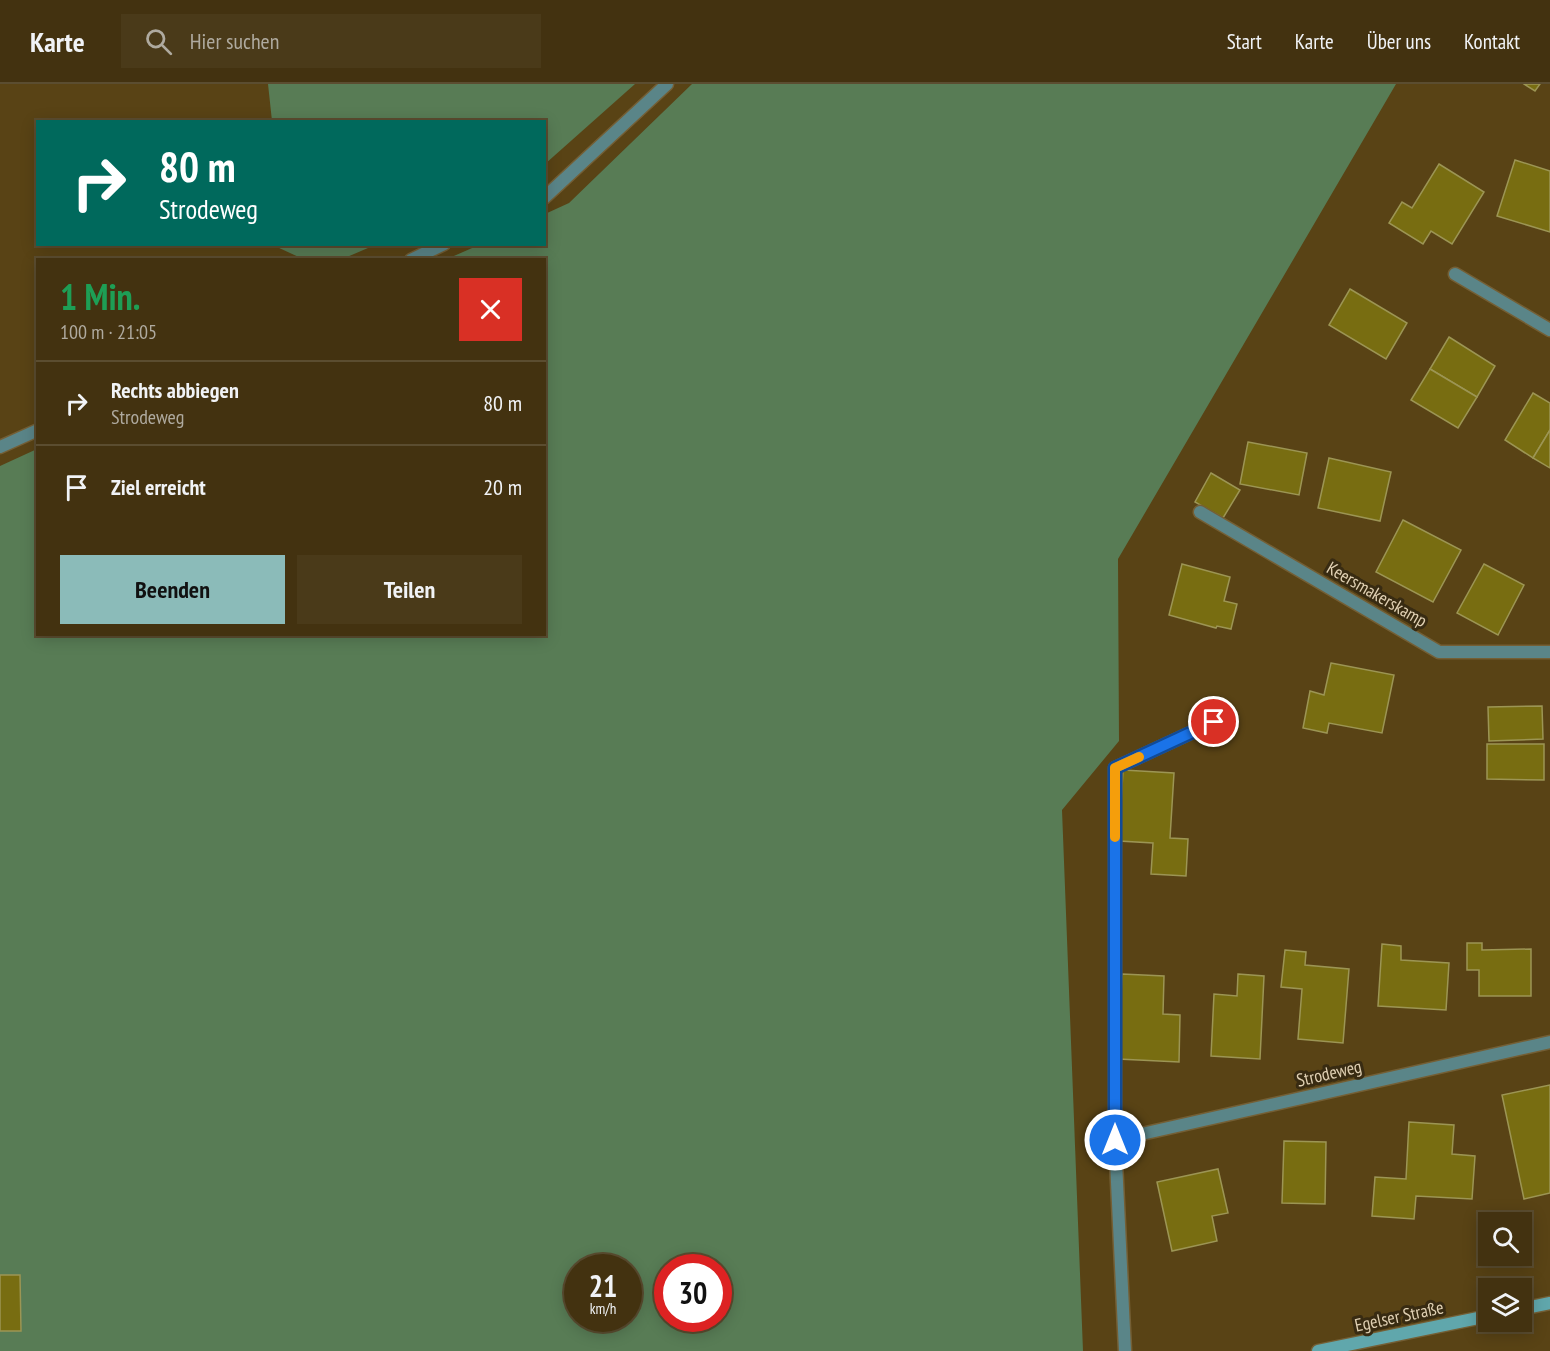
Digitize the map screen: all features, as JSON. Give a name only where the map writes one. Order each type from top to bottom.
[{"type":"main road","points":[[1532,1307],[1550,1303]]},
{"type":"main road","name":"Egelser Straße","points":[[1318,1351],[1478,1318]]},
{"type":"street","points":[[546,196],[668,84]]},
{"type":"street","points":[[415,258],[440,246]]},
{"type":"street","points":[[1455,274],[1550,330]]},
{"type":"street","points":[[0,447],[36,431]]},
{"type":"street","name":"Keersmakerskamp","points":[[1200,512],[1439,652],[1550,652]]},
{"type":"street","points":[[1125,1351],[1115,1140],[1115,768],[1214,722]]},
{"type":"street","name":"Strodeweg","points":[[1115,1140],[1550,1042]]},
{"type":"green space","points":[[268,84],[635,84],[546,163],[546,120],[272,120]]},
{"type":"green space","points":[[692,84],[1396,84],[1118,559],[1119,741],[1062,810],[1083,1351],[0,1351],[0,466],[36,449],[36,636],[546,636],[546,258],[449,258],[477,246],[546,246],[546,214],[569,203]]},
{"type":"green space","points":[[373,246],[345,258],[301,258],[277,247]]},
{"type":"building","points":[[1524,84],[1540,84],[1535,91]]},
{"type":"building","points":[[1515,160],[1550,171],[1550,232],[1497,216]]},
{"type":"building","points":[[1439,164],[1484,192],[1452,244],[1431,231],[1423,244],[1389,223],[1402,202],[1412,208]]},
{"type":"building","points":[[1350,289],[1407,323],[1386,359],[1329,325]]},
{"type":"building","points":[[1449,337],[1495,366],[1477,397],[1430,369]]},
{"type":"building","points":[[1430,369],[1477,397],[1458,428],[1411,400]]},
{"type":"building","points":[[1533,393],[1550,403],[1550,430],[1533,458],[1505,440]]},
{"type":"building","points":[[1550,430],[1550,468],[1533,458]]},
{"type":"building","points":[[1248,442],[1307,453],[1299,495],[1240,484]]},
{"type":"building","points":[[1329,458],[1391,472],[1380,521],[1318,508]]},
{"type":"building","points":[[1211,473],[1240,490],[1223,518],[1195,502]]},
{"type":"building","points":[[1403,520],[1461,550],[1433,602],[1376,572]]},
{"type":"building","points":[[1182,564],[1230,577],[1224,601],[1237,604],[1231,629],[1217,626],[1216,628],[1169,615]]},
{"type":"building","points":[[1484,564],[1524,585],[1498,635],[1457,613]]},
{"type":"building","points":[[1331,663],[1394,675],[1382,733],[1329,723],[1327,733],[1303,728],[1310,691],[1324,695]]},
{"type":"building","points":[[1542,706],[1543,739],[1489,741],[1488,707]]},
{"type":"building","points":[[1487,744],[1544,744],[1544,780],[1487,779]]},
{"type":"building","points":[[1123,770],[1174,773],[1170,838],[1188,839],[1186,876],[1151,874],[1153,843],[1119,841]]},
{"type":"building","points":[[1467,943],[1482,943],[1482,950],[1531,949],[1531,996],[1479,996],[1479,970],[1467,970]]},
{"type":"building","points":[[1382,944],[1401,946],[1401,960],[1449,963],[1446,1010],[1378,1006]]},
{"type":"building","points":[[1285,950],[1306,952],[1305,965],[1349,969],[1343,1043],[1298,1039],[1302,989],[1281,987]]},
{"type":"building","points":[[1122,974],[1164,976],[1163,1014],[1180,1015],[1179,1062],[1118,1059]]},
{"type":"building","points":[[1238,974],[1264,976],[1260,1059],[1211,1056],[1214,994],[1237,996]]},
{"type":"building","points":[[1550,1085],[1550,1193],[1524,1199],[1502,1095]]},
{"type":"building","points":[[1409,1122],[1454,1125],[1452,1154],[1475,1156],[1472,1199],[1416,1196],[1414,1219],[1372,1216],[1375,1177],[1406,1179]]},
{"type":"building","points":[[1284,1141],[1326,1142],[1325,1204],[1282,1203]]},
{"type":"building","points":[[1218,1169],[1228,1213],[1212,1216],[1217,1241],[1172,1251],[1157,1182]]},
{"type":"building","points":[[0,1275],[20,1275],[21,1331],[0,1331]]},
{"type":"slow traffic","points":[[1115,837],[1115,768],[1139,757]]},
{"type":"route","points":[[1115,1140],[1115,768],[1214,722]]}]
